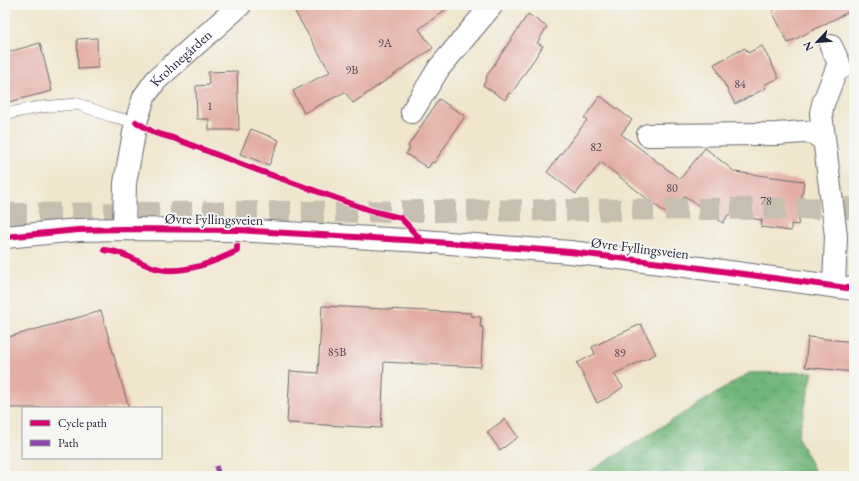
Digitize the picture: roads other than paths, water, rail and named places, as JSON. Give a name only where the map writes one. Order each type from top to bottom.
[{"type":"main road","name":"Krohnegården","points":[[124,229],[125,183],[136,122],[144,97],[156,80],[240,5]]},
{"type":"main road","points":[[412,112],[439,68],[492,5]]},
{"type":"main road","name":"Øvre Fyllingsveien","points":[[5,237],[78,230],[124,229],[238,230],[422,240],[570,252],[844,288],[821,113],[832,78],[839,63],[831,46]]},
{"type":"main road","points":[[648,135],[776,134],[804,132],[814,133],[824,141]]},
{"type":"lane","points":[[832,78],[854,68]]},
{"type":"lane","points":[[5,114],[40,107],[78,104],[110,116],[136,122]]},
{"type":"tunnel","points":[[5,214],[854,208]]}]
